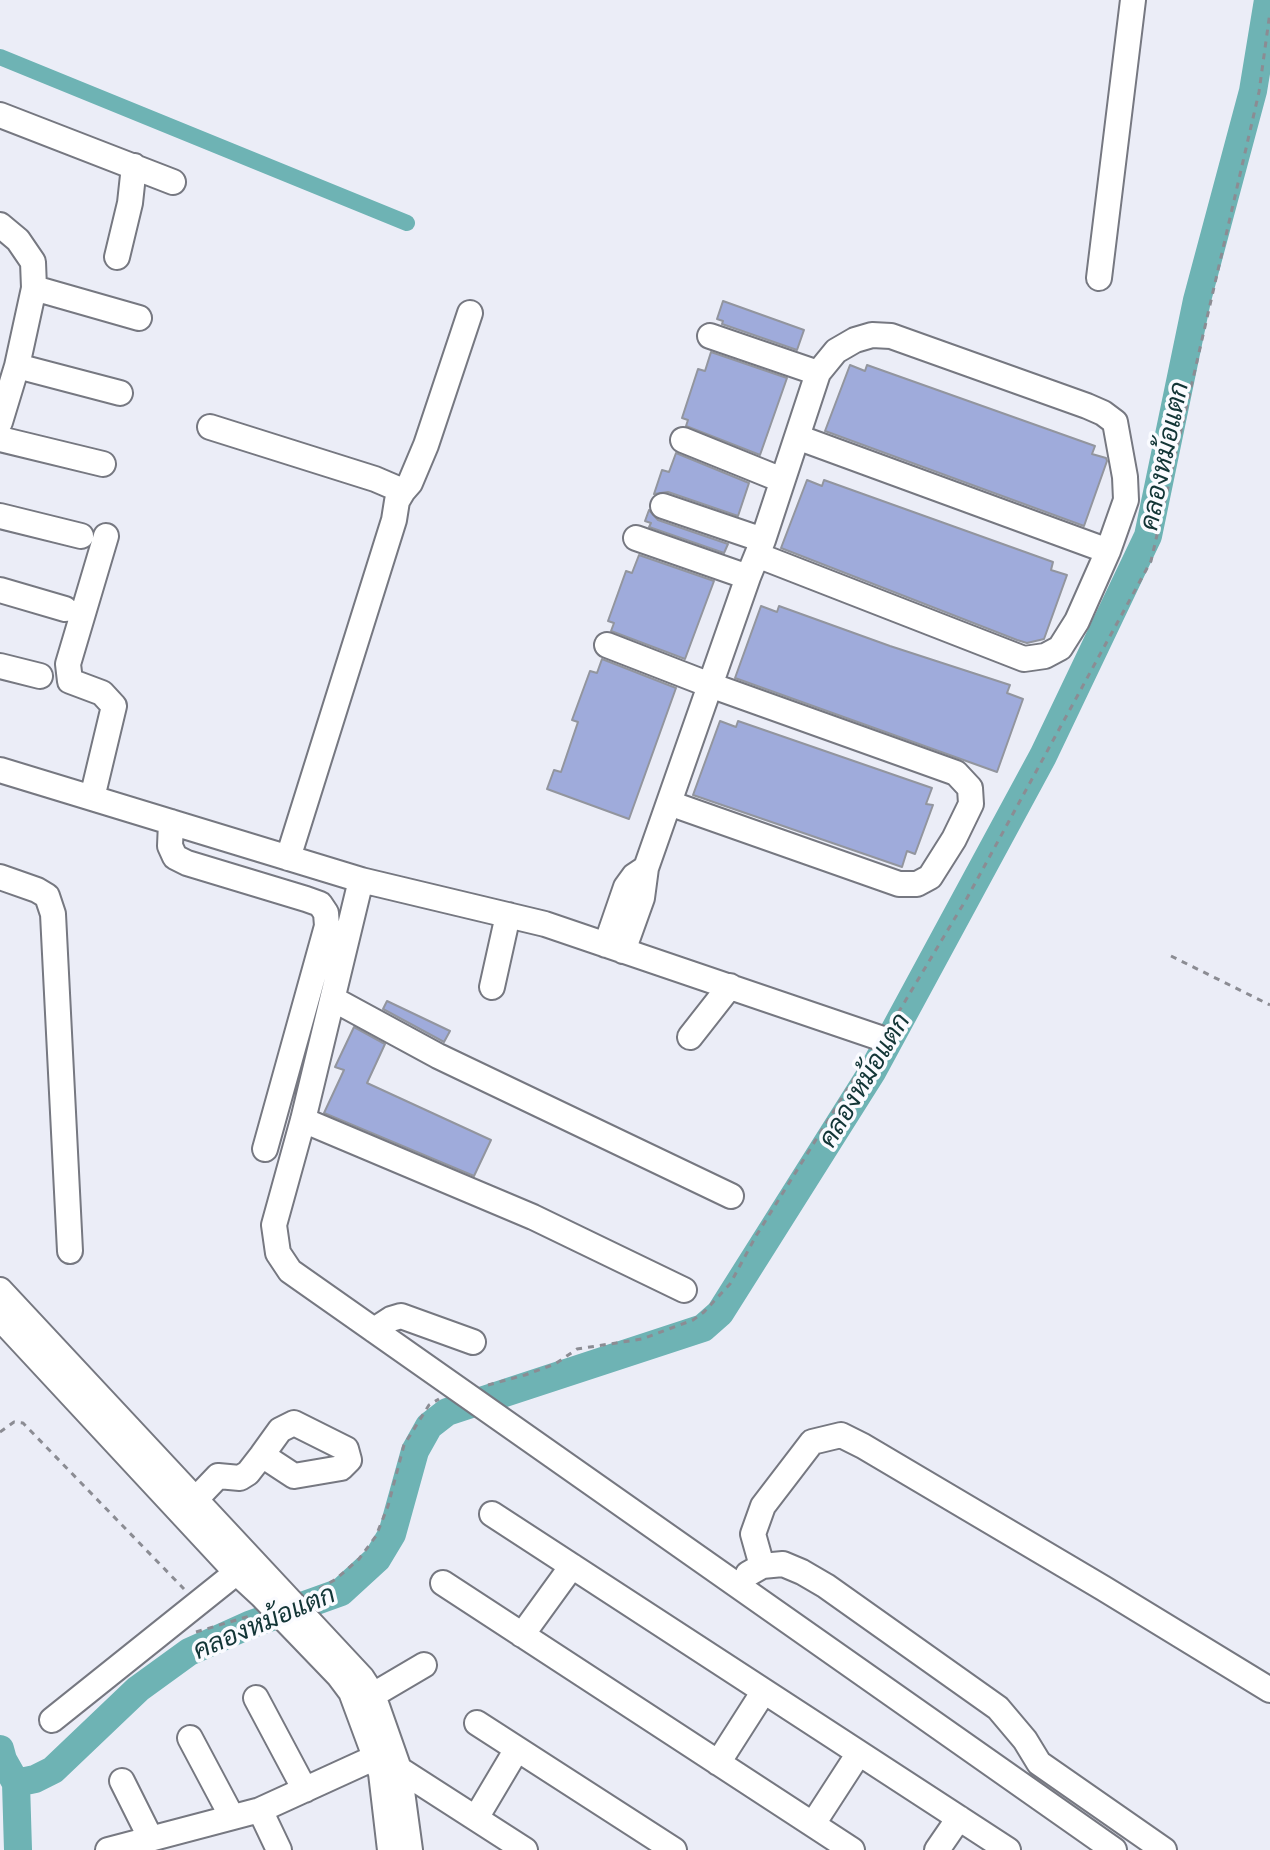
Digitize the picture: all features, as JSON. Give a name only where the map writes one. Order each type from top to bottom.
[{"type":"street","points":[[1099,278],[1133,0]]},
{"type":"street","points":[[0,115],[173,182]]},
{"type":"street","points":[[117,257],[130,203],[134,166]]},
{"type":"street","points":[[0,225],[18,240],[33,262],[34,288],[13,353],[0,420]]},
{"type":"street","points":[[34,288],[139,318]]},
{"type":"street","points":[[288,858],[394,520],[397,501],[410,483],[426,445],[470,313]]},
{"type":"street","points":[[615,948],[626,887],[634,876],[646,868],[756,557],[818,373],[836,351],[872,335],[891,336],[1103,413],[1115,422],[1126,500],[1108,551],[1077,621],[1060,648],[1045,656],[1024,659],[756,557],[663,506]]},
{"type":"street","points":[[710,336],[818,373]]},
{"type":"street","points":[[13,353],[120,393]]},
{"type":"street","points":[[210,427],[375,479],[403,491]]},
{"type":"street","points":[[797,437],[1108,551]]},
{"type":"street","points":[[0,439],[103,464]]},
{"type":"street","points":[[683,440],[782,480]]},
{"type":"street","points":[[0,516],[81,536]]},
{"type":"street","points":[[92,798],[114,706],[102,693],[70,681],[68,664],[106,536]]},
{"type":"street","points":[[636,538],[756,557]]},
{"type":"street","points":[[0,590],[65,609]]},
{"type":"street","points":[[607,645],[956,773],[970,788],[971,804],[930,877],[917,884],[899,884],[669,803]]},
{"type":"street","points":[[0,666],[40,676]]},
{"type":"street","points":[[0,770],[361,880],[508,915],[883,1039]]},
{"type":"street","points":[[171,822],[170,846],[175,857],[320,904],[326,913],[327,926],[265,1149]]},
{"type":"street","points":[[0,877],[47,896],[53,914],[70,1251]]},
{"type":"street","points":[[361,880],[303,1120],[274,1225],[278,1253],[290,1271],[374,1330],[441,1387],[498,1417],[1114,1850]]},
{"type":"street","points":[[492,987],[508,915]]},
{"type":"street","points":[[690,1037],[730,986]]},
{"type":"street","points":[[333,999],[438,1056],[731,1196]]},
{"type":"street","points":[[303,1120],[533,1217],[684,1290]]},
{"type":"street","points":[[0,1290],[100,1411],[274,1600],[362,1678],[373,1695],[410,1850]]},
{"type":"street","points":[[374,1330],[401,1316],[473,1342]]},
{"type":"street","points":[[0,1318],[196,1499],[244,1566]]},
{"type":"street","points":[[762,1566],[753,1534],[763,1506],[812,1442],[841,1435],[1077,1572],[1270,1690]]},
{"type":"street","points":[[196,1499],[218,1476],[240,1478],[248,1473],[262,1455]]},
{"type":"street","points":[[492,1514],[1008,1850]]},
{"type":"street","points":[[736,1585],[762,1566],[783,1564],[802,1572],[998,1708],[1025,1740],[1039,1763],[1164,1850]]},
{"type":"street","points":[[52,1720],[244,1566]]},
{"type":"street","points":[[522,1635],[572,1566]]},
{"type":"street","points":[[443,1583],[852,1850]]},
{"type":"street","points":[[315,1639],[351,1692],[389,1759],[525,1850]]},
{"type":"street","points":[[373,1695],[424,1665]]},
{"type":"street","points":[[718,1763],[764,1691]]},
{"type":"street","points":[[256,1698],[305,1790]]},
{"type":"street","points":[[477,1723],[674,1850]]},
{"type":"street","points":[[190,1738],[232,1817]]},
{"type":"street","points":[[476,1818],[517,1749]]},
{"type":"street","points":[[813,1824],[859,1753]]},
{"type":"street","points":[[108,1850],[150,1837],[182,1841],[232,1817],[260,1810],[389,1759]]},
{"type":"street","points":[[389,1759],[381,1773],[390,1850]]},
{"type":"street","points":[[122,1781],[150,1837]]},
{"type":"street","points":[[260,1810],[279,1850]]},
{"type":"street","points":[[937,1850],[959,1818]]},
{"type":"path","points":[[1171,956],[1270,1005]]},
{"type":"path","points":[[487,1385],[555,1364],[577,1349],[642,1339],[693,1320],[704,1312],[730,1284],[865,1061],[883,1039]]},
{"type":"path","points":[[189,1635],[274,1600],[311,1594],[336,1579],[359,1559],[376,1536],[388,1506],[404,1445],[441,1387]]},
{"type":"path","points":[[0,1432],[14,1422],[23,1423],[198,1603]]},
{"type":"building","points":[[723,301],[804,330],[797,350],[722,324],[723,321],[717,319]]},
{"type":"building","points":[[711,352],[787,378],[760,455],[686,426],[688,420],[682,418],[698,369],[705,371]]},
{"type":"building","points":[[850,365],[865,371],[867,365],[1095,446],[1092,454],[1107,461],[1084,526],[825,431]]},
{"type":"building","points":[[676,453],[749,483],[738,516],[668,492],[654,494],[662,470],[669,472]]},
{"type":"building","points":[[807,480],[822,486],[824,480],[1053,562],[1051,570],[1067,575],[1044,639],[1027,643],[1017,640],[781,548]]},
{"type":"building","points":[[649,510],[658,520],[728,544],[724,553],[649,527],[651,523],[645,521]]},
{"type":"building","points":[[639,555],[714,581],[685,659],[611,631],[614,623],[608,621],[626,571],[632,573]]},
{"type":"building","points":[[761,606],[777,612],[779,606],[1010,685],[1007,693],[1023,699],[997,772],[735,678]]},
{"type":"building","points":[[602,659],[676,688],[629,819],[547,789],[554,770],[561,772],[578,722],[572,720],[590,671],[597,673]]},
{"type":"building","points":[[720,721],[736,727],[738,721],[932,788],[926,804],[933,805],[915,854],[907,851],[902,867],[693,795]]},
{"type":"building","points":[[387,1001],[450,1031],[444,1042],[383,1009]]},
{"type":"building","points":[[354,1027],[385,1044],[367,1083],[491,1140],[474,1176],[324,1113],[344,1070],[335,1067]]},
{"type":"waterway","name":"คลองหม้อแตก","points":[[16,1783],[35,1779],[53,1770],[138,1689],[189,1652],[249,1625],[341,1592],[377,1559],[392,1534],[415,1451],[429,1426],[447,1412],[703,1328],[720,1313],[872,1072],[1043,756],[1148,536],[1197,300],[1253,91],[1268,0]]},
{"type":"waterway","points":[[0,57],[407,223]]},
{"type":"waterway","points":[[0,1749],[16,1783],[18,1850]]}]
